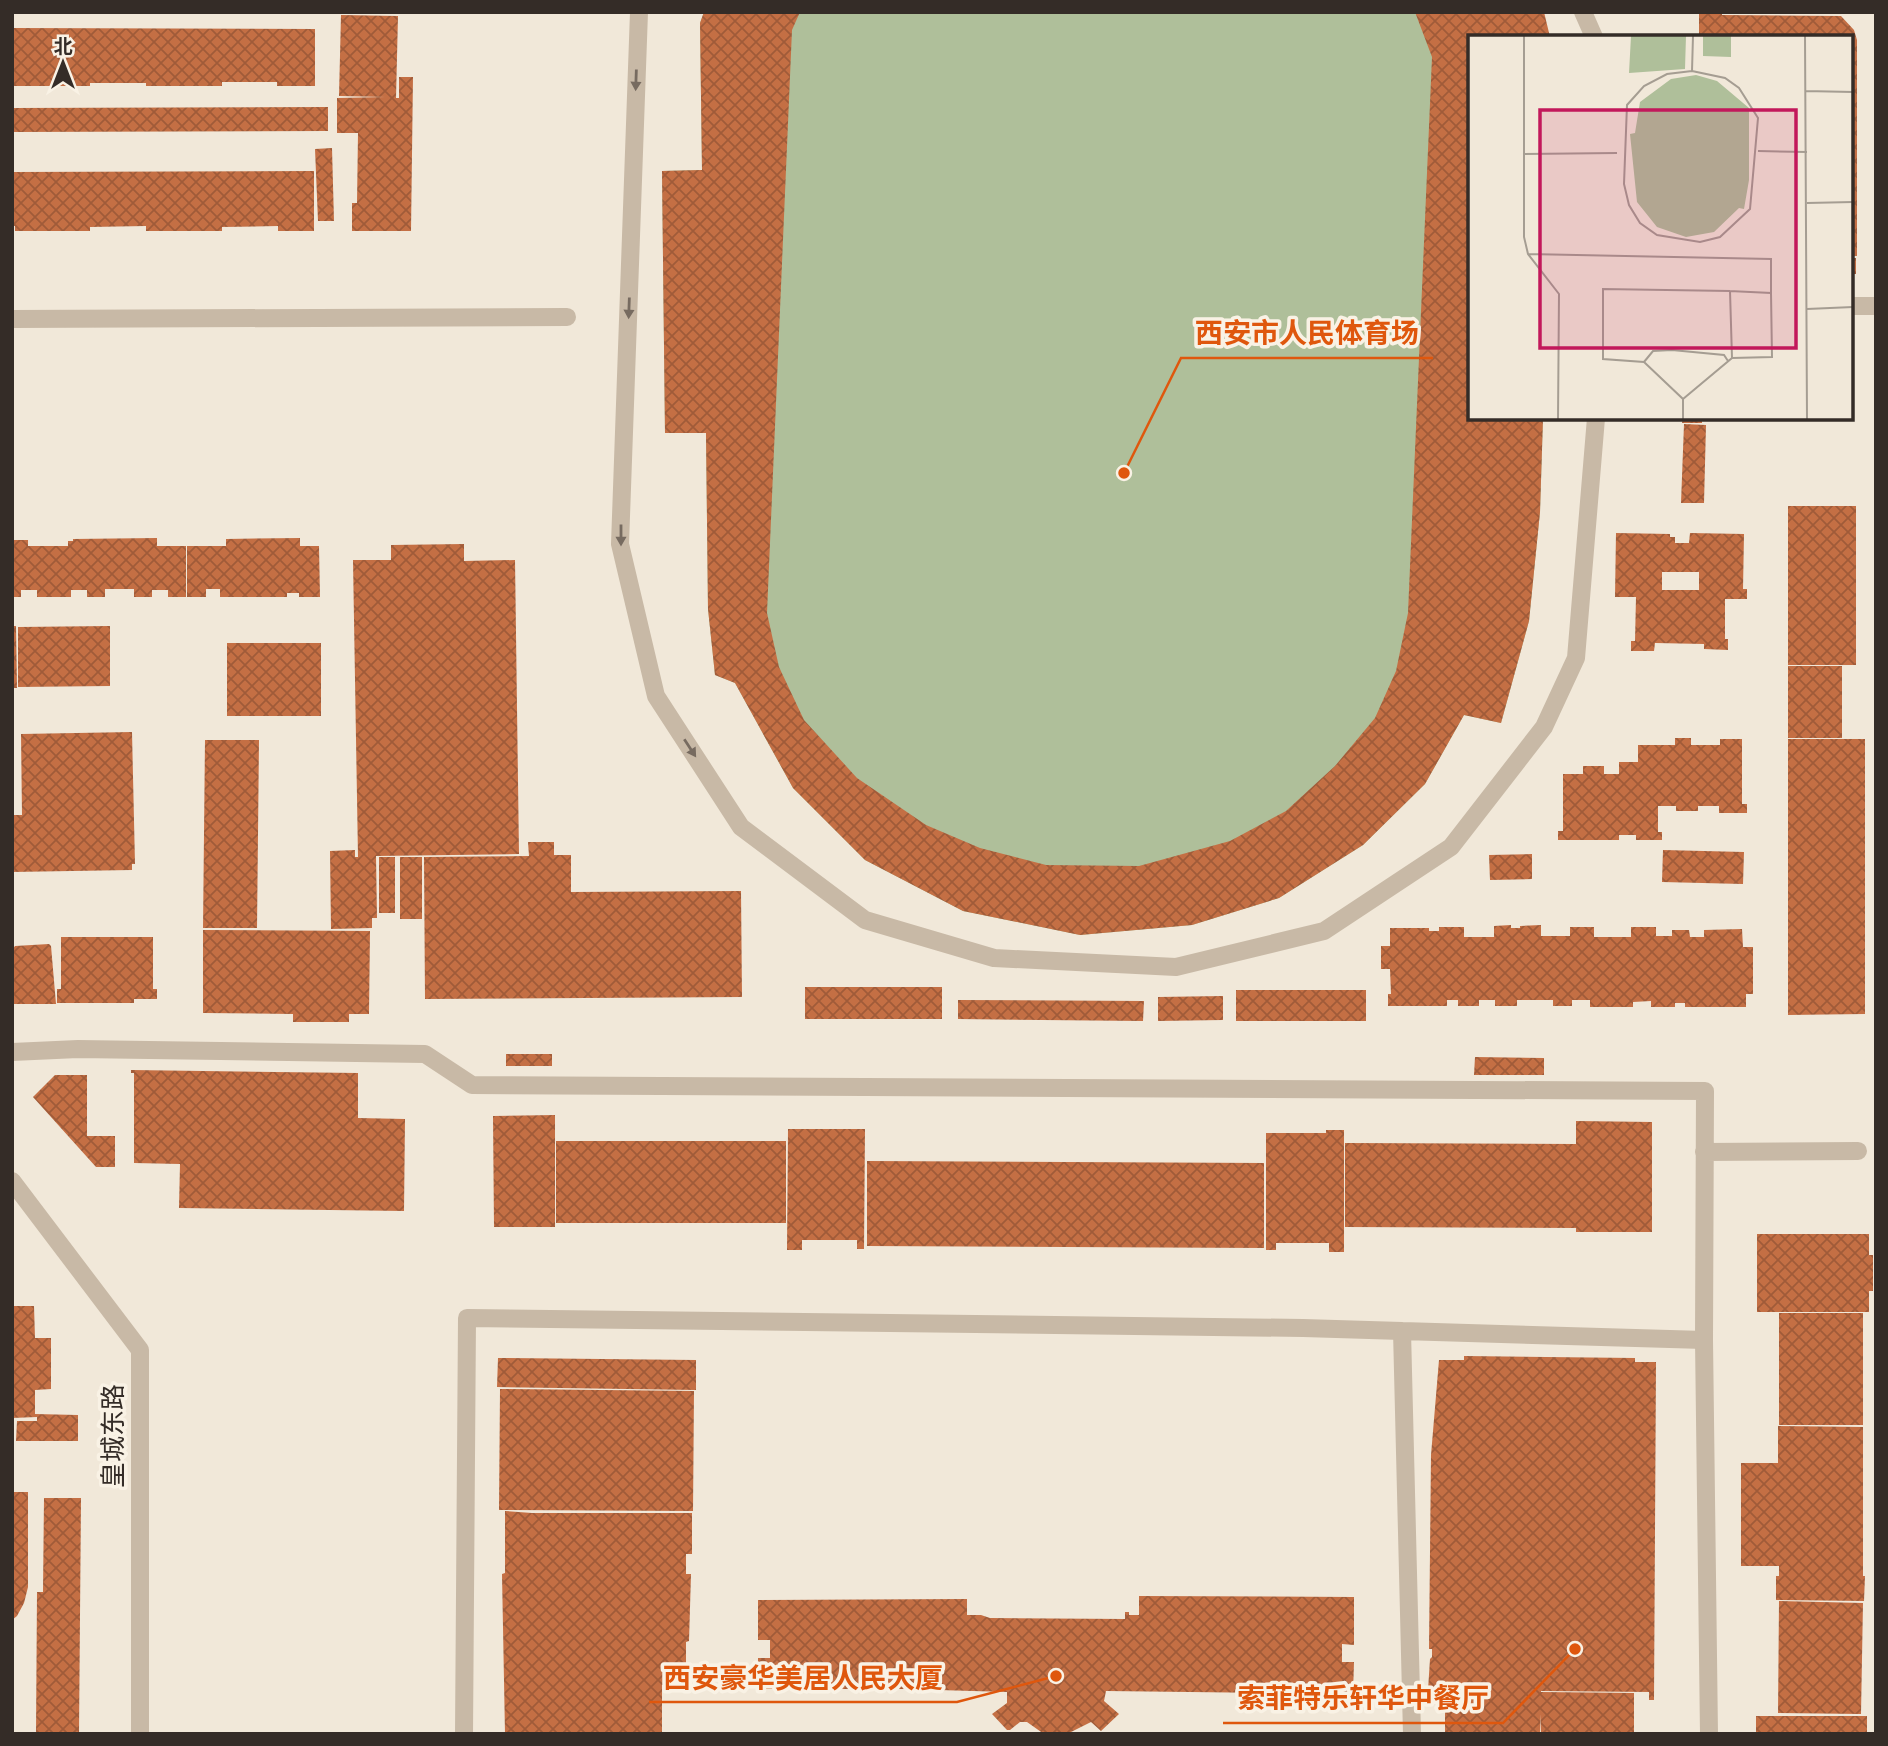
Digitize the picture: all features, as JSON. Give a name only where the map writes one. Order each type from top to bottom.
[{"type":"street","points":[[639,12],[620,544],[656,696],[741,827],[866,920],[994,958],[1176,967],[1324,931],[1451,847],[1544,727],[1576,658],[1596,420]]},
{"type":"street","points":[[1583,12],[1593,35]]},
{"type":"street","points":[[1853,306],[1876,306]]},
{"type":"street","points":[[12,319],[567,317]]},
{"type":"street","points":[[12,1052],[78,1049],[425,1055],[472,1085],[1705,1091],[1704,1340],[1709,1734]]},
{"type":"street","points":[[1704,1152],[1858,1151]]},
{"type":"street","name":"皇城东路","points":[[12,1181],[140,1350],[140,1734]]},
{"type":"street","points":[[464,1734],[467,1318],[1303,1328],[1704,1340]]},
{"type":"street","points":[[1402,1331],[1412,1734]]},
{"type":"green space","points":[[704,12],[1544,12],[1476,35],[1468,35],[1468,420],[1543,420],[1540,512],[1529,621],[1501,723],[1464,715],[1425,784],[1363,845],[1279,898],[1192,925],[1080,935],[963,911],[865,860],[793,788],[735,683],[715,675],[708,609],[706,433],[665,433],[662,171],[702,170],[700,23]]},
{"type":"building","points":[[704,12],[800,12],[792,30],[767,613],[779,667],[804,720],[857,778],[926,825],[980,848],[1046,865],[1139,866],[1230,841],[1286,811],[1335,766],[1375,718],[1396,671],[1408,613],[1432,57],[1415,12],[1544,12],[1550,35],[1468,35],[1468,420],[1543,420],[1540,512],[1529,621],[1501,723],[1464,715],[1425,784],[1363,845],[1279,898],[1192,925],[1080,935],[963,911],[865,860],[793,788],[735,683],[715,675],[708,609],[706,433],[665,433],[662,171],[702,170],[700,23]]},
{"type":"building","points":[[1699,12],[1722,12],[1722,15],[1841,16],[1854,30],[1857,40],[1857,256],[1853,256],[1853,35],[1699,35]]},
{"type":"building","points":[[341,15],[398,16],[396,98],[399,98],[399,77],[413,77],[411,231],[352,231],[352,203],[357,203],[358,133],[337,133],[337,98],[385,97],[339,96]]},
{"type":"building","points":[[12,28],[315,29],[315,86],[277,86],[277,82],[222,82],[222,86],[90,83],[90,86],[14,86]]},
{"type":"building","points":[[328,107],[328,131],[12,132],[12,108]]},
{"type":"building","points":[[332,148],[334,221],[318,221],[315,149]]},
{"type":"building","points":[[314,171],[314,231],[278,231],[278,226],[222,227],[222,231],[146,231],[146,226],[90,227],[90,231],[15,231],[15,226],[12,226],[12,172]]},
{"type":"building","points":[[1853,258],[1856,258],[1856,274],[1853,274]]},
{"type":"building","points":[[1683,420],[1702,420],[1702,423],[1682,423]]},
{"type":"building","points":[[1684,424],[1706,425],[1704,503],[1681,503]]},
{"type":"building","points":[[1788,506],[1856,506],[1856,665],[1788,665]]},
{"type":"building","points":[[1616,533],[1670,534],[1670,537],[1675,537],[1675,543],[1689,543],[1690,533],[1744,534],[1743,589],[1747,589],[1747,599],[1725,599],[1725,639],[1728,639],[1728,650],[1704,649],[1704,644],[1655,643],[1654,651],[1631,651],[1631,641],[1635,641],[1636,597],[1615,597]],"holes":[[[1662,572],[1699,572],[1699,590],[1662,590]]]},
{"type":"building","points":[[157,538],[157,546],[186,546],[186,597],[168,597],[168,590],[152,590],[152,597],[134,597],[134,589],[105,589],[105,597],[87,597],[87,590],[71,590],[71,597],[37,597],[37,590],[21,590],[21,597],[12,597],[12,540],[28,540],[28,546],[68,546],[68,541],[73,539]]},
{"type":"building","points":[[300,538],[300,546],[319,546],[320,597],[299,597],[299,593],[287,593],[287,597],[220,597],[220,589],[206,589],[206,597],[187,597],[187,546],[226,546],[226,539]]},
{"type":"building","points":[[464,544],[464,561],[515,560],[519,854],[376,856],[377,918],[372,918],[372,928],[331,929],[330,851],[355,850],[355,857],[358,857],[353,560],[391,560],[391,545]]},
{"type":"building","points":[[12,626],[16,626],[17,688],[12,688]]},
{"type":"building","points":[[110,626],[110,686],[18,687],[18,627]]},
{"type":"building","points":[[227,643],[321,643],[321,716],[227,716]]},
{"type":"building","points":[[1788,666],[1842,666],[1842,738],[1788,738]]},
{"type":"building","points":[[132,732],[135,864],[132,864],[132,870],[12,872],[12,815],[22,815],[21,734]]},
{"type":"building","points":[[1675,738],[1691,738],[1691,745],[1720,745],[1720,739],[1742,739],[1742,804],[1747,804],[1747,813],[1719,813],[1719,806],[1698,806],[1698,811],[1676,811],[1676,806],[1658,806],[1658,832],[1662,832],[1662,840],[1636,840],[1636,835],[1619,835],[1619,840],[1558,840],[1558,831],[1563,831],[1563,774],[1583,774],[1583,766],[1604,766],[1604,774],[1619,774],[1619,762],[1638,762],[1638,745],[1675,745]]},
{"type":"building","points":[[1788,739],[1865,739],[1865,1014],[1788,1015]]},
{"type":"building","points":[[205,740],[259,740],[257,928],[203,928]]},
{"type":"building","points":[[528,842],[554,842],[554,855],[571,855],[571,892],[741,891],[742,997],[425,999],[424,857],[529,856]]},
{"type":"building","points":[[1663,850],[1744,852],[1743,884],[1662,882]]},
{"type":"building","points":[[1532,854],[1532,879],[1490,880],[1489,855]]},
{"type":"building","points":[[379,857],[395,857],[395,913],[379,913]]},
{"type":"building","points":[[400,857],[422,857],[422,919],[400,919]]},
{"type":"building","points":[[1511,925],[1511,928],[1520,928],[1541,925],[1541,936],[1570,936],[1570,927],[1594,927],[1594,937],[1631,937],[1631,927],[1656,927],[1656,936],[1672,936],[1672,930],[1689,930],[1690,937],[1704,937],[1704,930],[1742,929],[1743,947],[1753,947],[1753,994],[1746,994],[1746,1007],[1685,1007],[1685,1003],[1675,1003],[1675,1007],[1651,1007],[1651,1001],[1633,1002],[1633,1007],[1590,1007],[1590,1000],[1572,1000],[1572,1006],[1553,1006],[1553,1000],[1517,1000],[1517,1006],[1495,1006],[1495,1000],[1479,1000],[1479,1006],[1458,1006],[1458,1000],[1447,1000],[1447,1006],[1388,1006],[1388,994],[1391,994],[1390,969],[1381,969],[1381,946],[1390,946],[1390,928],[1429,928],[1429,931],[1439,931],[1439,927],[1464,927],[1464,937],[1494,937],[1494,926]]},
{"type":"building","points":[[203,930],[370,931],[369,1014],[349,1014],[349,1022],[293,1022],[293,1014],[203,1013]]},
{"type":"building","points":[[61,937],[153,937],[153,989],[157,989],[157,999],[134,999],[134,1003],[57,1003],[57,989],[61,989]]},
{"type":"building","points":[[49,944],[56,1004],[12,1004],[12,950],[15,946]]},
{"type":"building","points":[[805,987],[942,987],[942,1019],[805,1019]]},
{"type":"building","points":[[1236,990],[1366,990],[1366,1021],[1236,1021]]},
{"type":"building","points":[[1223,996],[1223,1020],[1158,1021],[1158,997]]},
{"type":"building","points":[[958,1000],[1144,1001],[1143,1021],[958,1019]]},
{"type":"building","points":[[506,1054],[552,1054],[552,1066],[506,1066]]},
{"type":"building","points":[[1475,1057],[1544,1058],[1544,1075],[1474,1075]]},
{"type":"building","points":[[131,1070],[358,1073],[358,1118],[405,1119],[404,1211],[179,1208],[180,1164],[134,1163],[134,1073],[131,1073]]},
{"type":"building","points":[[55,1075],[87,1075],[87,1136],[115,1136],[115,1167],[96,1167],[33,1097]]},
{"type":"building","points":[[555,1115],[555,1227],[494,1227],[493,1116]]},
{"type":"building","points":[[1576,1121],[1652,1122],[1652,1232],[1576,1232],[1576,1228],[1345,1227],[1345,1143],[1576,1144]]},
{"type":"building","points":[[788,1129],[865,1129],[864,1249],[857,1249],[857,1240],[802,1240],[802,1250],[787,1250]]},
{"type":"building","points":[[1326,1130],[1344,1130],[1344,1252],[1329,1252],[1329,1243],[1276,1243],[1276,1250],[1266,1250],[1266,1133],[1326,1133]]},
{"type":"building","points":[[556,1141],[786,1141],[786,1223],[556,1223]]},
{"type":"building","points":[[867,1161],[1264,1163],[1264,1248],[867,1246]]},
{"type":"building","points":[[1757,1234],[1869,1234],[1869,1255],[1873,1255],[1873,1291],[1869,1291],[1869,1312],[1757,1312]]},
{"type":"building","points":[[12,1306],[34,1306],[35,1338],[51,1338],[51,1389],[35,1390],[35,1414],[78,1415],[78,1441],[16,1441],[17,1421],[37,1421],[37,1417],[12,1418]]},
{"type":"building","points":[[1779,1313],[1863,1313],[1863,1425],[1779,1425]]},
{"type":"building","points":[[1464,1356],[1635,1358],[1635,1362],[1656,1362],[1654,1700],[1649,1700],[1649,1692],[1541,1691],[1634,1693],[1634,1734],[1541,1734],[1541,1714],[1540,1734],[1445,1734],[1445,1691],[1460,1690],[1428,1690],[1432,1657],[1432,1649],[1429,1649],[1431,1455],[1439,1360],[1464,1360]]},
{"type":"building","points":[[498,1358],[696,1360],[696,1390],[497,1387]]},
{"type":"building","points":[[500,1389],[694,1391],[693,1511],[499,1510]]},
{"type":"building","points":[[1778,1426],[1863,1427],[1864,1601],[1776,1600],[1776,1576],[1779,1576],[1779,1566],[1741,1566],[1741,1463],[1778,1463]]},
{"type":"building","points":[[12,1492],[28,1492],[28,1587],[24,1603],[12,1620]]},
{"type":"building","points":[[44,1498],[81,1498],[79,1734],[36,1734],[37,1592],[43,1592]]},
{"type":"building","points":[[505,1511],[692,1513],[692,1554],[686,1554],[686,1574],[691,1574],[686,1684],[662,1685],[662,1734],[505,1734],[502,1574],[505,1573]]},
{"type":"building","points":[[1139,1596],[1354,1597],[1354,1645],[1342,1644],[1342,1662],[1354,1662],[1353,1694],[1106,1691],[1104,1701],[1119,1714],[1101,1731],[1091,1722],[1067,1734],[1044,1734],[1027,1722],[1020,1722],[1007,1730],[992,1714],[1007,1703],[1007,1692],[758,1689],[758,1658],[770,1658],[770,1640],[758,1640],[758,1600],[967,1599],[967,1615],[990,1618],[1125,1619],[1125,1612],[1139,1615]]},
{"type":"building","points":[[1779,1601],[1863,1603],[1861,1714],[1778,1713]]},
{"type":"building","points":[[1756,1716],[1867,1716],[1867,1734],[1756,1734]]},
{"type":"place","name":"西安市人民体育场","points":[[1124,473]]},
{"type":"place","name":"索菲特乐轩华中餐厅","points":[[1575,1649]]},
{"type":"place","name":"西安豪华美居人民大厦","points":[[1056,1676]]}]
